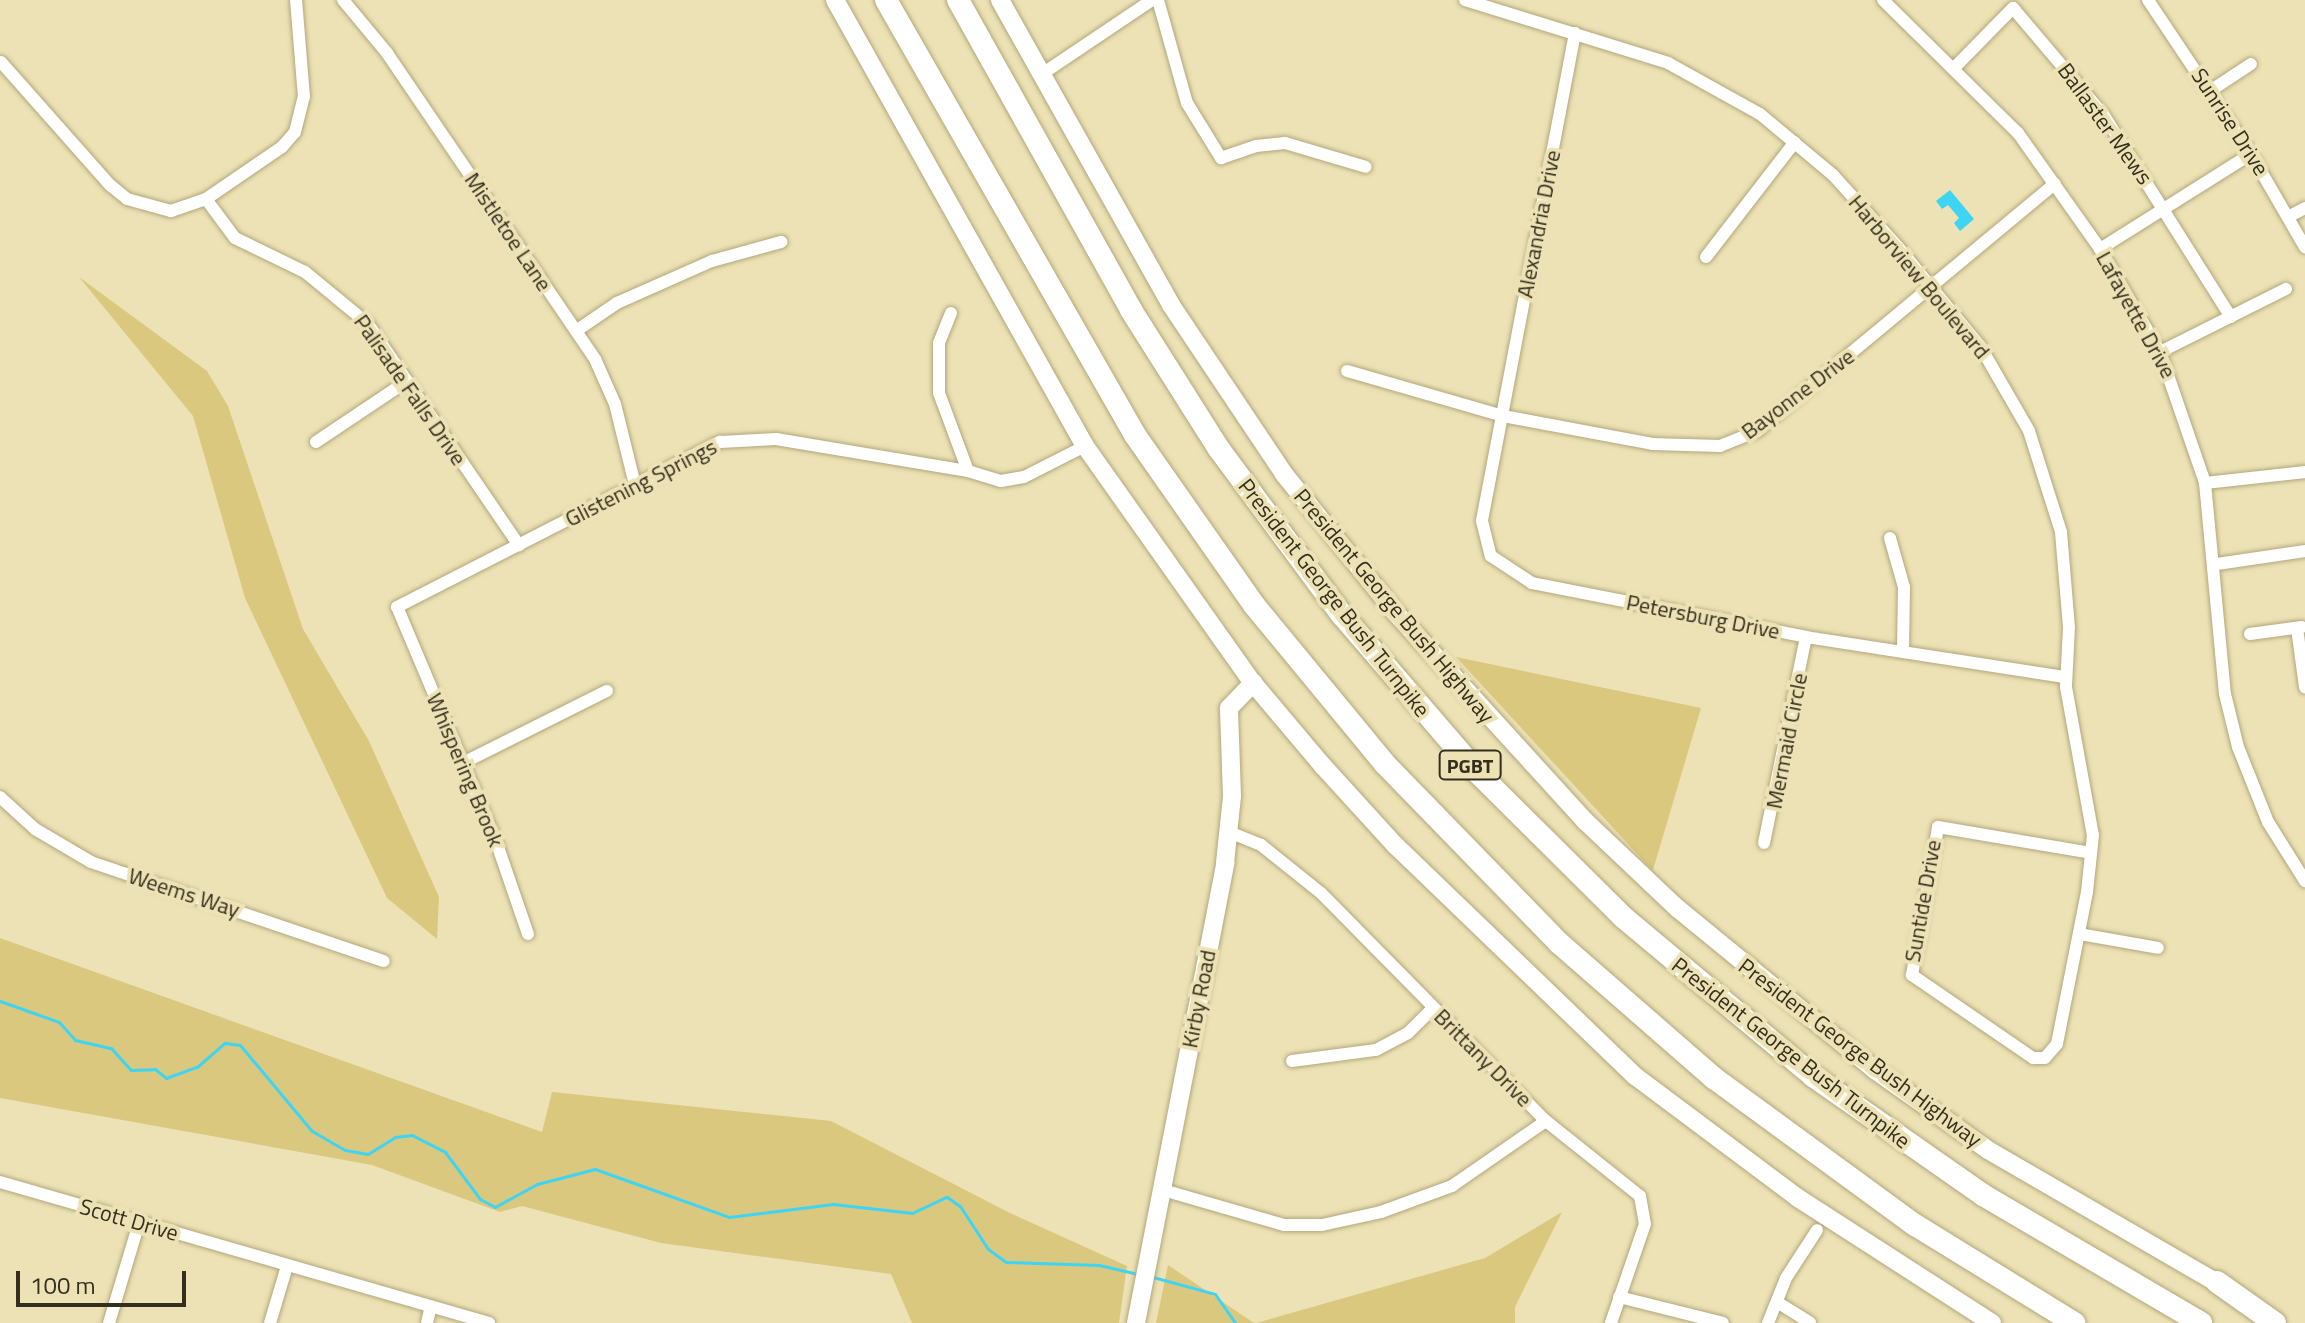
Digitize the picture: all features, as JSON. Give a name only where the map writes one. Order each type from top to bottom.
[{"type":"highway","name":"PGBT","points":[[886,0],[1135,435],[1254,605],[1395,775],[1559,943],[1714,1078],[1881,1202],[2074,1323]]},
{"type":"highway","name":"President George Bush Turnpike","points":[[958,0],[1131,310],[1219,449],[1333,605],[1467,762],[1623,917],[1813,1076],[1994,1202],[2201,1323]]},
{"type":"highway","points":[[2217,1282],[2275,1323]]},
{"type":"main road","points":[[835,0],[1085,446],[1253,683],[1395,845],[1635,1076],[1798,1198],[1992,1323]]},
{"type":"main road","name":"President George Bush Highway","points":[[1000,0],[1171,305],[1284,474],[1431,655],[1585,821],[1758,978],[1875,1070],[1988,1150],[2290,1323]]},
{"type":"main road","name":"Kirby Road","points":[[1137,1317],[1229,832],[1229,708],[1253,683]]},
{"type":"street","points":[[1,62],[127,199],[171,211],[206,199],[282,147],[295,132],[304,97],[296,0]]},
{"type":"street","name":"Mistletoe Lane","points":[[343,0],[387,53],[608,383],[635,485]]},
{"type":"street","points":[[1042,74],[1152,0]]},
{"type":"street","points":[[1158,0],[1187,103],[1221,158],[1270,143],[1285,143],[1366,167]]},
{"type":"street","name":"Lafayette Drive","points":[[1883,0],[1955,67],[2018,133],[2100,249],[2160,352],[2205,483],[2217,564],[2225,694],[2238,747],[2268,822],[2305,881]]},
{"type":"street","name":"Sunrise Drive","points":[[2148,0],[2251,154],[2290,216],[2305,247]]},
{"type":"street","name":"Harborview Boulevard","points":[[1469,1],[1575,33],[1698,77],[1737,98],[1795,142],[1867,212],[1999,374],[2044,467],[2066,571],[2065,677],[2092,814],[2091,853],[2060,1036],[2045,1058]]},
{"type":"street","name":"Ballaster Mews","points":[[1955,67],[2013,8],[2103,114],[2166,208],[2231,317]]},
{"type":"street","name":"Alexandria Drive","points":[[1503,416],[1575,33]]},
{"type":"street","points":[[2210,91],[2251,64]]},
{"type":"street","points":[[1706,257],[1795,142]]},
{"type":"street","points":[[2100,249],[2251,154]]},
{"type":"street","name":"Bayonne Drive","points":[[1347,371],[1503,416],[1688,449],[1739,441],[1814,385],[2055,184]]},
{"type":"street","name":"Palisade Falls Drive","points":[[206,199],[235,238],[335,292],[368,324],[519,545]]},
{"type":"street","points":[[2290,216],[2305,208]]},
{"type":"street","points":[[576,331],[617,303],[712,261],[781,242]]},
{"type":"street","points":[[2160,352],[2286,289]]},
{"type":"street","points":[[951,313],[939,343],[939,393],[968,471]]},
{"type":"street","points":[[316,442],[407,381]]},
{"type":"street","name":"Petersburg Drive","points":[[1503,416],[1483,539],[1491,556],[1514,575],[1806,637],[2065,677]]},
{"type":"street","name":"Glistening Springs","points":[[397,607],[720,442],[742,438],[968,471],[1001,481],[1067,457],[1085,446]]},
{"type":"street","points":[[2205,483],[2305,472]]},
{"type":"street","points":[[1890,538],[1904,587],[1903,652]]},
{"type":"street","points":[[2217,564],[2305,551]]},
{"type":"street","name":"Whispering Brook","points":[[397,607],[463,763],[528,934]]},
{"type":"street","points":[[2250,634],[2301,628],[2305,687]]},
{"type":"street","name":"Mermaid Circle","points":[[1764,843],[1806,637]]},
{"type":"street","points":[[463,763],[607,691]]},
{"type":"street","name":"Weems Way","points":[[0,797],[35,829],[91,862],[384,961]]},
{"type":"street","name":"Suntide Drive","points":[[2045,1058],[2033,1058],[1912,975],[1938,827],[2091,853]]},
{"type":"street","name":"Brittany Drive","points":[[1229,832],[1285,861],[1546,1121],[1633,1190],[1646,1209],[1611,1323]]},
{"type":"street","points":[[2079,934],[2158,948]]},
{"type":"street","points":[[1292,1061],[1376,1050],[1408,1033],[1433,1008]]},
{"type":"street","points":[[1163,1190],[1284,1225],[1322,1225],[1381,1212],[1452,1186],[1546,1121]]},
{"type":"street","name":"Scott Drive","points":[[0,1182],[489,1323]]},
{"type":"street","points":[[109,1323],[139,1223]]},
{"type":"street","points":[[1768,1323],[1817,1230]]},
{"type":"street","points":[[270,1323],[287,1266]]},
{"type":"street","points":[[1619,1297],[1723,1323]]},
{"type":"street","points":[[1777,1302],[1810,1323]]},
{"type":"street","points":[[427,1323],[431,1306]]},
{"type":"shaded area","points":[[79,277],[207,371],[228,406],[303,629],[369,741],[439,897],[437,939],[387,898],[245,598],[193,416]]},
{"type":"shaded area","points":[[1456,657],[1701,708],[1653,870],[1652,870]]},
{"type":"shaded area","points":[[0,938],[542,1132],[552,1092],[831,1121],[1010,1213],[1127,1266],[1119,1323],[912,1323],[891,1274],[661,1243],[522,1206],[500,1212],[372,1165],[0,1098]]},
{"type":"shaded area","points":[[1562,1212],[1515,1307],[1515,1323],[1256,1323],[1485,1258]]},
{"type":"shaded area","points":[[1168,1265],[1254,1323],[1156,1323]]},
{"type":"water","points":[[1950,190],[1974,219],[1960,231],[1954,223],[1959,218],[1948,205],[1942,209],[1936,201]]},
{"type":"waterway","points":[[0,1001],[59,1022],[75,1040],[111,1048],[131,1070],[155,1069],[166,1078],[197,1067],[225,1043],[240,1045],[312,1131],[345,1150],[368,1154],[395,1137],[412,1135],[445,1152],[480,1199],[495,1207],[537,1184],[595,1169],[729,1217],[833,1204],[912,1213],[947,1197],[960,1206],[988,1249],[1006,1262],[1099,1265],[1138,1274]]},
{"type":"waterway","points":[[1153,1277],[1215,1294],[1235,1323]]}]
